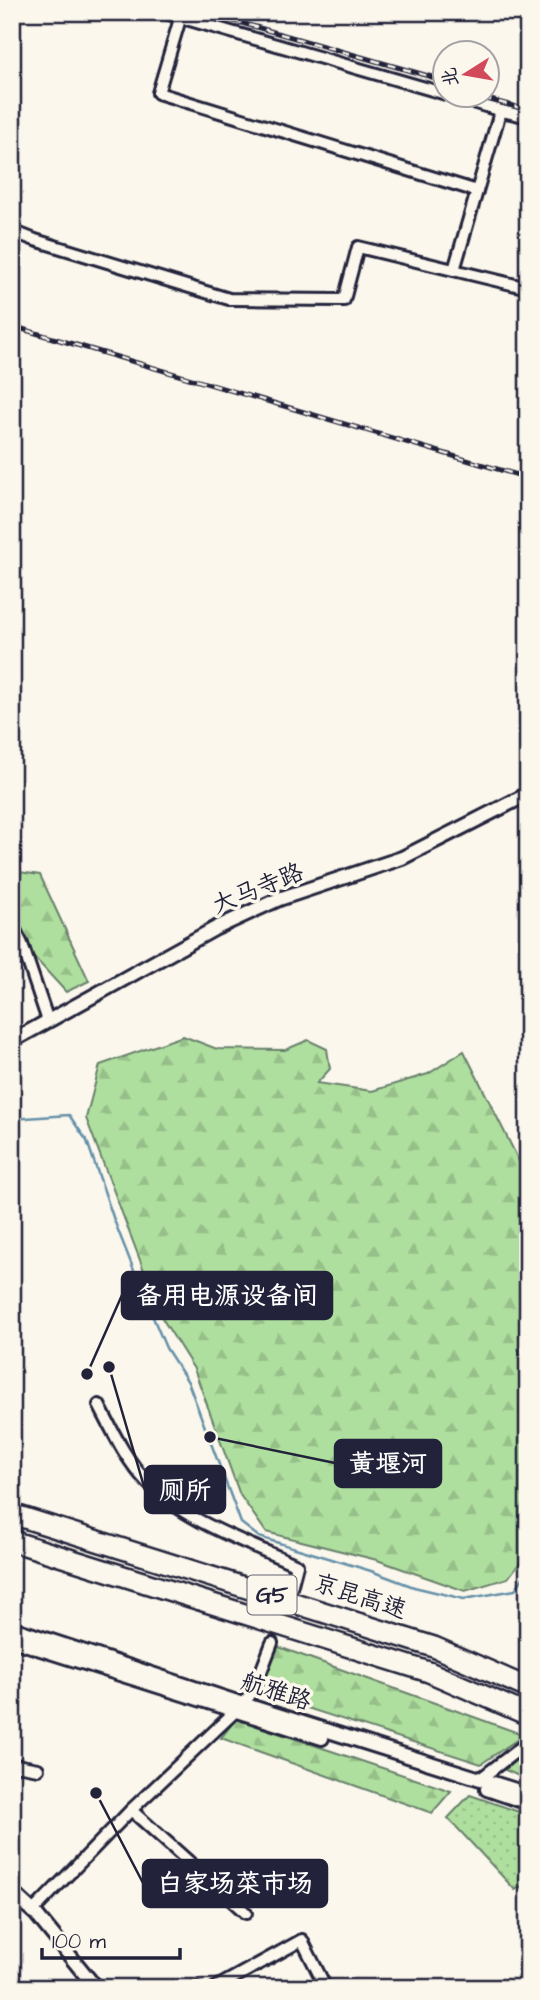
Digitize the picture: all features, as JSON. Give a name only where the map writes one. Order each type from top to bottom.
[{"type":"highway","name":"京昆高速","points":[[12,1514],[434,1647],[528,1688]]},
{"type":"highway","name":"京昆高速","points":[[12,1541],[429,1672],[528,1715]]},
{"type":"street","points":[[162,12],[182,15],[432,90]]},
{"type":"street","points":[[182,15],[158,93],[477,191]]},
{"type":"street","points":[[492,108],[528,117]]},
{"type":"street","points":[[454,270],[502,111]]},
{"type":"street","points":[[12,231],[229,299],[344,300],[358,247],[528,288]]},
{"type":"street","name":"大马寺路","points":[[12,1041],[216,928],[279,899],[402,858],[528,794]]},
{"type":"street","points":[[12,924],[22,944],[48,1021]]},
{"type":"street","points":[[99,1405],[124,1453],[148,1483],[177,1509],[297,1565],[291,1588]]},
{"type":"street","name":"航雅路","points":[[12,1628],[239,1708],[528,1803]]},
{"type":"street","name":"航雅路","points":[[12,1640],[528,1793]]},
{"type":"street","points":[[33,1911],[131,1810],[239,1708],[254,1690],[272,1643]]},
{"type":"street","points":[[480,1779],[528,1742]]},
{"type":"street","points":[[12,1770],[16,1765],[38,1769]]},
{"type":"street","points":[[131,1810],[246,1913]]},
{"type":"street","points":[[12,1892],[33,1911],[96,1988]]},
{"type":"street","points":[[215,1988],[302,1940],[326,1988]]},
{"type":"street","points":[[192,1988],[198,1988]]},
{"type":"green space","points":[[12,871],[40,875],[89,981],[66,992],[33,956],[12,905]]},
{"type":"green space","points":[[183,1036],[217,1049],[285,1050],[308,1040],[327,1049],[330,1069],[317,1083],[372,1091],[428,1074],[464,1051],[528,1179],[528,1535],[522,1560],[508,1578],[465,1591],[377,1560],[266,1532],[240,1495],[194,1369],[162,1318],[86,1118],[100,1065]]},
{"type":"green space","points":[[276,1646],[524,1735],[481,1764],[257,1692]]},
{"type":"green space","points":[[236,1719],[451,1791],[432,1813],[221,1738]]},
{"type":"green space","points":[[528,1749],[528,1780],[505,1770]]},
{"type":"green space","points":[[470,1795],[528,1815],[528,1883],[515,1890],[448,1818]]},
{"type":"waterway","points":[[12,1119],[69,1115],[87,1141],[144,1296],[166,1348],[188,1382],[241,1523],[259,1537],[414,1587],[464,1599],[515,1590],[528,1570]]},
{"type":"tunnel","points":[[272,1643],[288,1596]]},
{"type":"railway","points":[[203,12],[432,77]]},
{"type":"railway","points":[[502,103],[528,110]]},
{"type":"railway","points":[[12,326],[528,478]]},
{"type":"place","name":"厕所","points":[[109,1367]]},
{"type":"place","name":"备用电源设备间","points":[[87,1374]]},
{"type":"place","name":"黄堰河","points":[[210,1437]]},
{"type":"place","name":"白家场菜市场","points":[[96,1793]]}]
